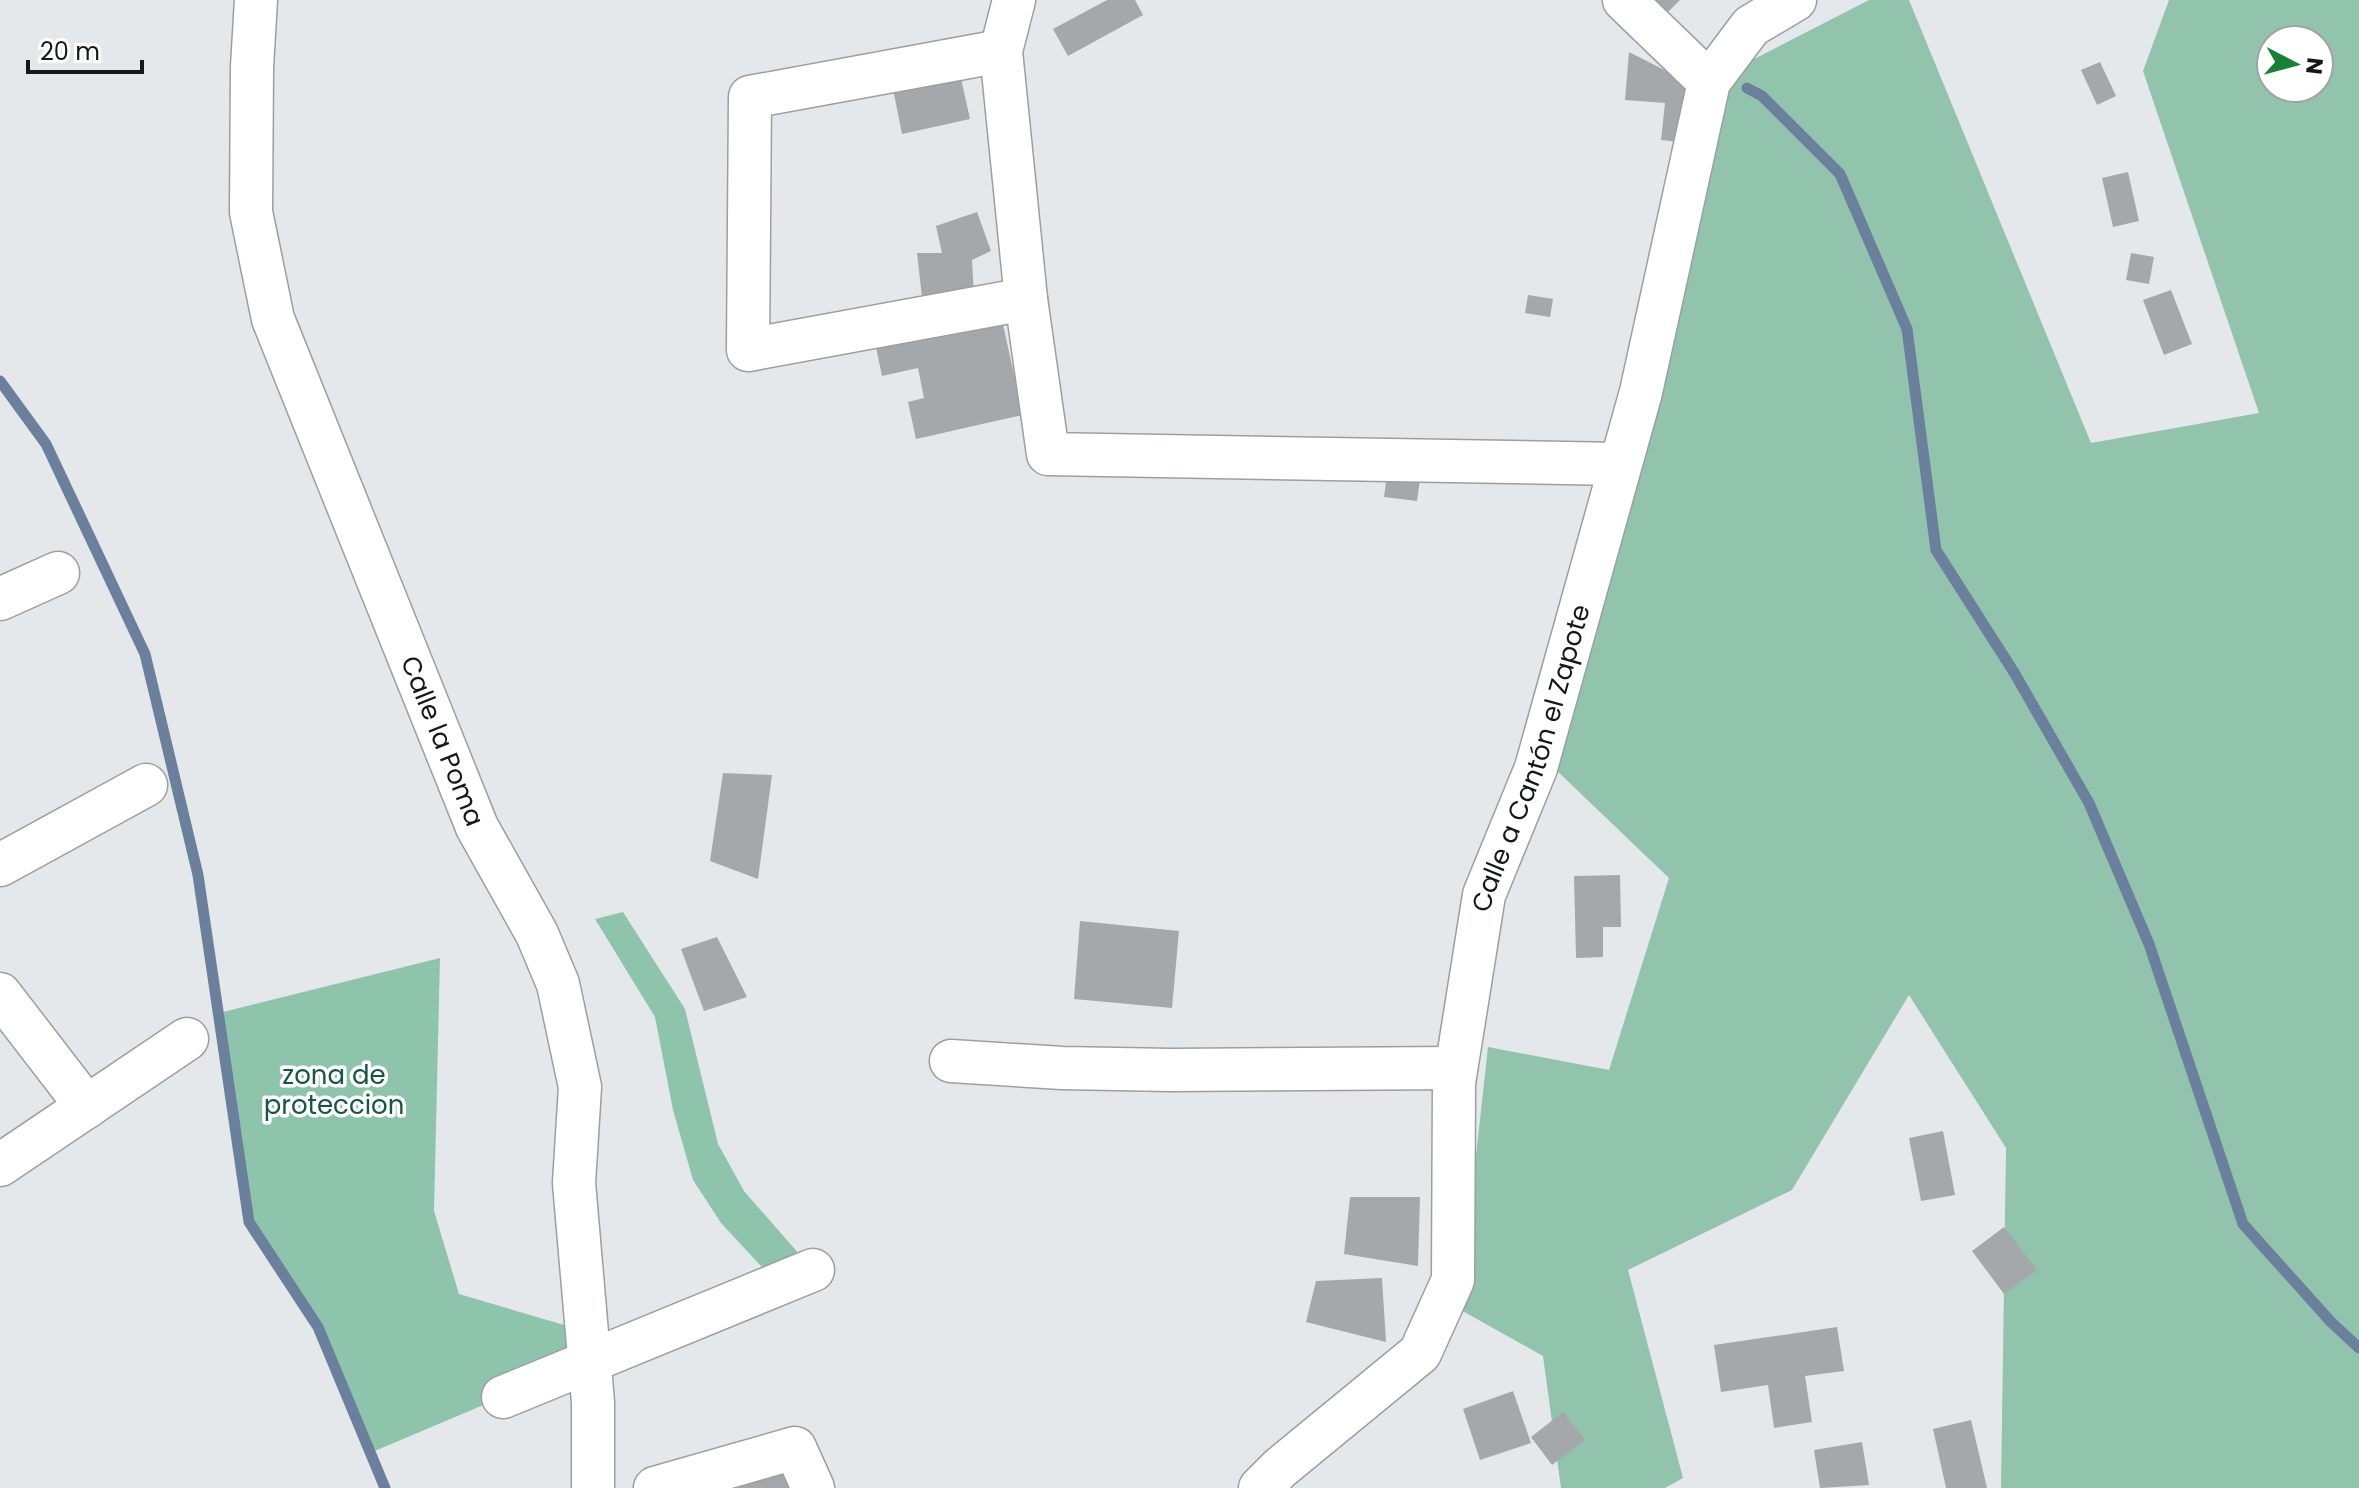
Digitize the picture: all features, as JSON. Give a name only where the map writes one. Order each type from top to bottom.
[{"type":"street","name":"Calle la Poma","points":[[256,0],[252,67],[251,212],[273,319],[477,827],[537,934],[558,984],[580,1087],[574,1183],[593,1402],[593,1488]]},
{"type":"street","points":[[1014,0],[1001,51],[1026,299],[1048,454],[1620,464]]},
{"type":"street","points":[[1624,0],[1709,82]]},
{"type":"street","name":"Calle a Cantón el Zapote","points":[[1260,1488],[1420,1353],[1453,1280],[1456,1068],[1484,895],[1536,768],[1641,392],[1709,82],[1751,26],[1795,0]]},
{"type":"street","points":[[1001,51],[750,97],[748,350],[1026,299]]},
{"type":"street","points":[[0,599],[58,573]]},
{"type":"street","points":[[0,865],[146,785]]},
{"type":"street","points":[[0,994],[87,1107]]},
{"type":"street","points":[[0,1165],[187,1039]]},
{"type":"street","points":[[951,1061],[1155,1070],[1456,1068]]},
{"type":"street","points":[[503,1397],[813,1270]]},
{"type":"street","points":[[655,1488],[795,1448],[813,1488]]},
{"type":"green space","points":[[1869,0],[1909,0],[2091,443],[2259,413],[2143,71],[2169,0],[2359,0],[2359,1488],[2001,1488],[2006,1148],[1909,995],[1792,1190],[1628,1270],[1683,1478],[1665,1488],[1561,1488],[1543,1356],[1459,1309],[1488,1047],[1609,1070],[1669,878],[1554,768],[1727,73]]},
{"type":"green space","points":[[623,912],[685,1009],[718,1144],[744,1191],[813,1270],[772,1278],[721,1223],[693,1180],[673,1110],[655,1017],[595,919]]},
{"type":"green space","name":"zona de proteccion","points":[[440,958],[434,1211],[459,1294],[588,1332],[590,1360],[370,1453],[318,1327],[247,1213],[219,1013]]},
{"type":"building","points":[[1107,0],[1135,0],[1143,15],[1068,56],[1053,29]]},
{"type":"building","points":[[1645,0],[1680,0],[1662,18]]},
{"type":"building","points":[[1629,52],[1686,81],[1680,142],[1661,140],[1665,103],[1625,100]]},
{"type":"building","points":[[2100,62],[2116,96],[2097,105],[2081,70]]},
{"type":"building","points":[[960,74],[970,119],[902,134],[893,89]]},
{"type":"building","points":[[2128,172],[2139,221],[2113,227],[2102,178]]},
{"type":"building","points":[[977,212],[991,251],[972,260],[974,296],[923,306],[917,253],[942,253],[936,226]]},
{"type":"building","points":[[2131,253],[2154,257],[2149,284],[2126,280]]},
{"type":"building","points":[[2171,290],[2192,344],[2164,355],[2143,300]]},
{"type":"building","points":[[1528,295],[1553,299],[1550,317],[1525,313]]},
{"type":"building","points":[[1000,311],[1023,415],[916,439],[908,402],[924,398],[918,368],[882,376],[874,338]]},
{"type":"building","points":[[1388,468],[1421,472],[1417,501],[1384,497]]},
{"type":"building","points":[[723,773],[772,775],[758,879],[710,861]]},
{"type":"building","points":[[1620,875],[1621,927],[1603,927],[1603,957],[1576,958],[1574,876]]},
{"type":"building","points":[[1080,921],[1179,931],[1172,1008],[1074,999]]},
{"type":"building","points":[[717,937],[747,997],[704,1011],[681,949]]},
{"type":"building","points":[[1943,1131],[1955,1195],[1921,1201],[1909,1138]]},
{"type":"building","points":[[1350,1197],[1420,1197],[1418,1266],[1344,1254]]},
{"type":"building","points":[[2004,1227],[2037,1270],[2004,1294],[1972,1251]]},
{"type":"building","points":[[1382,1278],[1386,1342],[1306,1322],[1316,1281]]},
{"type":"building","points":[[1837,1327],[1844,1371],[1805,1376],[1812,1422],[1774,1428],[1768,1385],[1721,1392],[1714,1345]]},
{"type":"building","points":[[1513,1391],[1531,1443],[1480,1460],[1463,1409]]},
{"type":"building","points":[[1563,1412],[1585,1440],[1552,1465],[1531,1437]]},
{"type":"building","points":[[1971,1420],[1987,1488],[1946,1488],[1933,1429]]},
{"type":"building","points":[[1862,1442],[1869,1485],[1820,1488],[1814,1450]]},
{"type":"building","points":[[789,1465],[800,1488],[738,1488],[734,1480]]},
{"type":"waterway","points":[[1747,88],[1762,96],[1840,174],[1907,329],[1936,550],[2015,674],[2089,803],[2149,944],[2243,1224],[2331,1322],[2359,1348]]},
{"type":"waterway","points":[[0,381],[46,444],[145,654],[198,875],[249,1222],[318,1327],[385,1488]]}]
